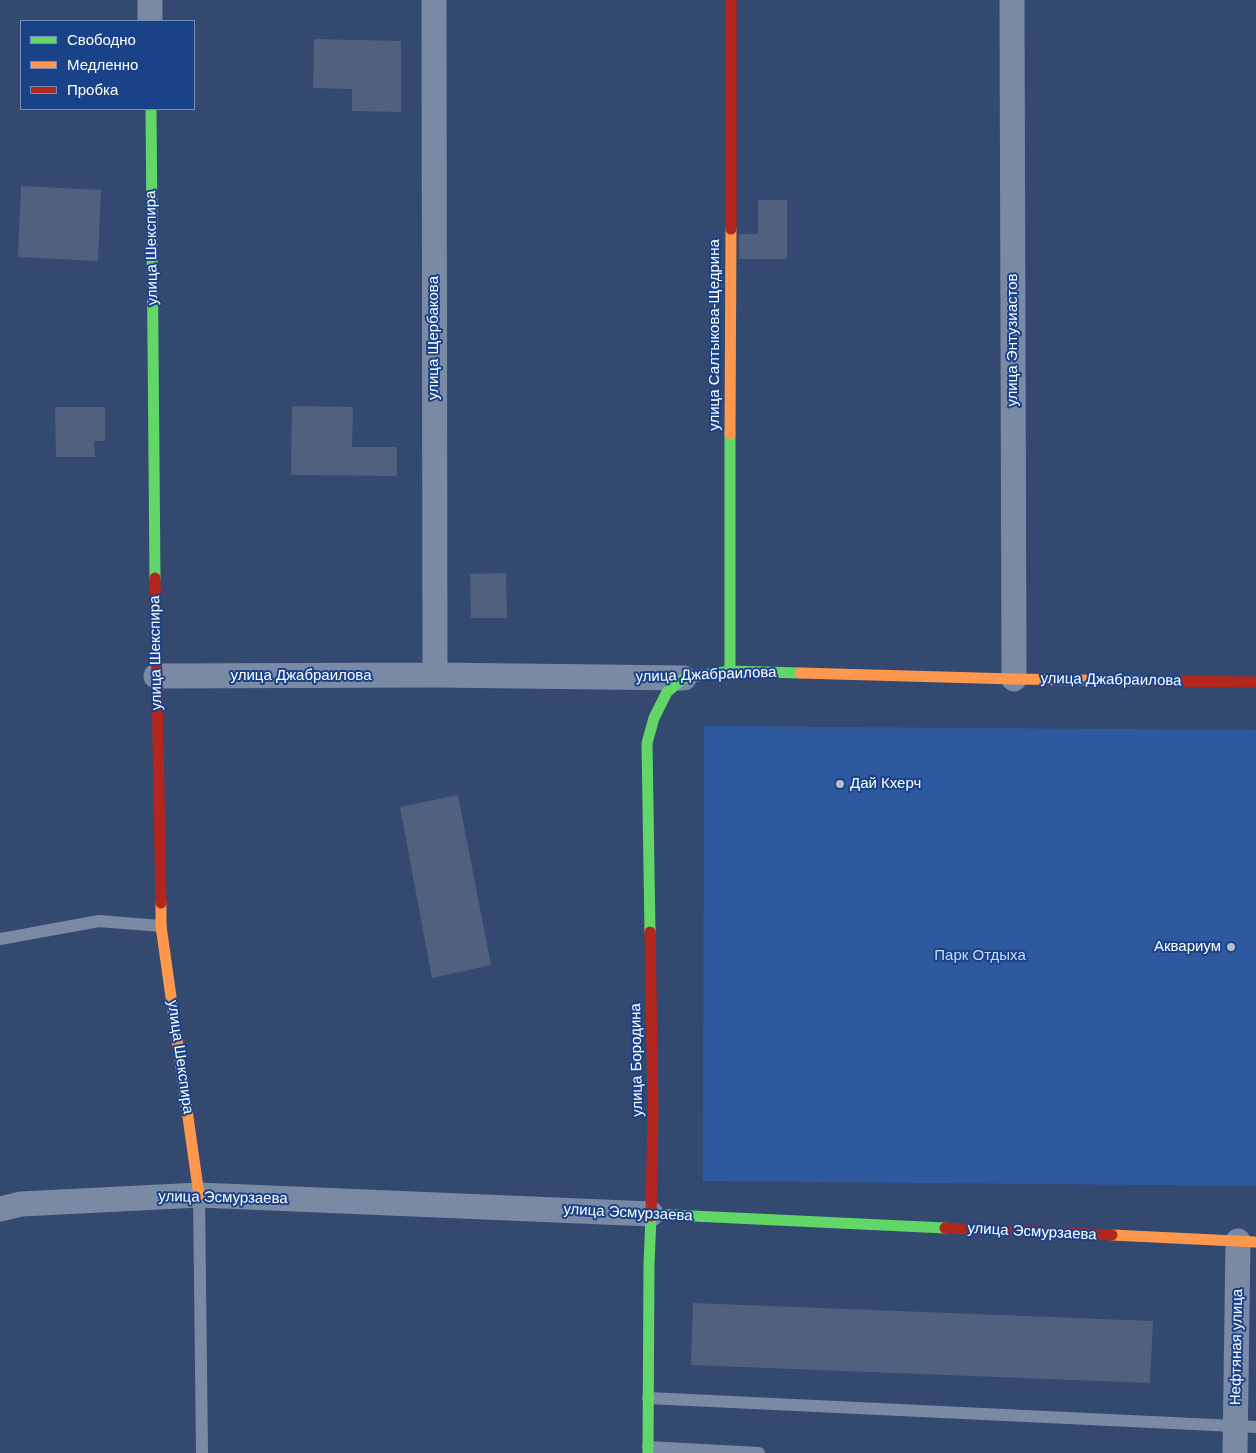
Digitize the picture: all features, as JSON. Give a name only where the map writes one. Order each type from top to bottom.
[{"type":"street","points":[[150,0],[150,20]]},
{"type":"street","name":"улица Щербакова","points":[[434,0],[435,675]]},
{"type":"street","name":"улица Салтыкова-Щедрина","points":[[730,671],[731,0]]},
{"type":"street","name":"улица Энтузиастов","points":[[1012,0],[1014,679]]},
{"type":"street","name":"улица Шекспира","points":[[151,110],[156,676],[161,926],[199,1195]]},
{"type":"street","name":"улица Джабраилова","points":[[156,676],[435,675],[684,678],[730,671],[1014,679],[1256,682]]},
{"type":"street","name":"улица Бородина","points":[[648,1450],[649,1265],[652,1214],[653,1110],[647,743],[654,718],[666,692],[684,678]]},
{"type":"street","name":"улица Эсмурзаева","points":[[0,1209],[21,1204],[199,1195],[1247,1241]]},
{"type":"street","name":"Нефтяная улица","points":[[1235,1453],[1246,1427],[1247,1241]]},
{"type":"lane","points":[[0,940],[99,921],[161,926]]},
{"type":"lane","points":[[199,1195],[202,1453]]},
{"type":"lane","points":[[648,1398],[1246,1427]]},
{"type":"lane","points":[[648,1450],[759,1453]]},
{"type":"green space","name":"Парк Отдыха","points":[[704,726],[1256,730],[1256,1186],[703,1181]]},
{"type":"building","points":[[314,39],[401,41],[401,112],[352,111],[352,89],[313,88]]},
{"type":"building","points":[[21,186],[101,190],[98,261],[18,257]]},
{"type":"building","points":[[758,200],[787,200],[787,259],[739,259],[739,234],[758,234]]},
{"type":"building","points":[[292,406],[353,407],[352,447],[397,447],[397,476],[291,475]]},
{"type":"building","points":[[55,407],[105,407],[105,441],[94,441],[95,457],[56,457]]},
{"type":"building","points":[[506,573],[507,618],[471,618],[470,574]]},
{"type":"building","points":[[458,795],[491,965],[432,978],[400,807]]},
{"type":"building","points":[[693,1303],[1153,1321],[1150,1383],[691,1365]]},
{"type":"traffic: fast","points":[[151,110],[155,578]]},
{"type":"traffic: fast","points":[[730,434],[730,671]]},
{"type":"traffic: fast","points":[[650,932],[647,743],[654,718],[667,692],[684,678],[730,671],[800,673]]},
{"type":"traffic: fast","points":[[651,1214],[945,1228]]},
{"type":"traffic: fast","points":[[648,1453],[651,1216]]},
{"type":"traffic: slow","points":[[730,434],[731,229]]},
{"type":"traffic: slow","points":[[800,673],[1146,681]]},
{"type":"traffic: slow","points":[[161,903],[161,926],[199,1195]]},
{"type":"traffic: slow","points":[[1112,1235],[1256,1242]]},
{"type":"traffic: jam","points":[[731,0],[731,229]]},
{"type":"traffic: jam","points":[[155,578],[161,903]]},
{"type":"traffic: jam","points":[[1146,681],[1256,682]]},
{"type":"traffic: jam","points":[[650,932],[653,1110],[651,1216]]},
{"type":"traffic: jam","points":[[945,1228],[1112,1235]]},
{"type":"place","name":"Дай Кхерч","points":[[840,784]]},
{"type":"place","name":"Аквариум","points":[[1231,947]]}]
